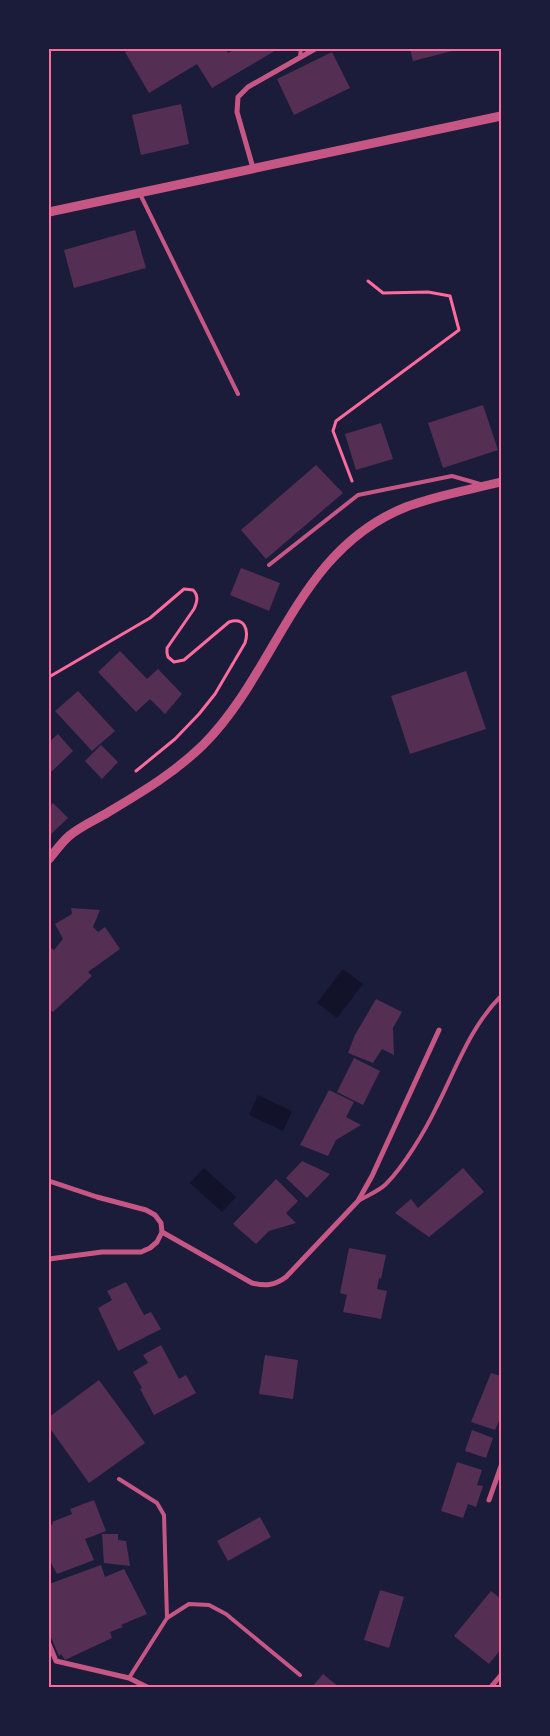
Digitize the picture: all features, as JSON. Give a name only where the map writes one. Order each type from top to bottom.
[{"type":"street","points":[[253,168],[238,112],[238,97],[248,87],[300,56],[316,49]]},
{"type":"street","points":[[49,212],[501,116]]},
{"type":"street","points":[[49,859],[69,836],[160,781],[204,744],[223,722],[249,686],[292,611],[307,589],[326,566],[361,532],[405,507],[436,497],[501,482]]},
{"type":"street","points":[[162,1232],[243,1279],[256,1284],[270,1285],[278,1283],[286,1277],[358,1201],[372,1176],[439,1030]]},
{"type":"street","points":[[49,1181],[97,1197],[146,1210],[155,1215],[160,1223],[162,1232],[157,1242],[150,1248],[140,1252],[102,1252],[49,1259]]},
{"type":"street","points":[[489,1500],[501,1466]]},
{"type":"street","points":[[49,1644],[54,1658],[61,1663],[129,1678],[147,1687]]},
{"type":"street","points":[[492,1687],[501,1676]]},
{"type":"lane","points":[[300,56],[301,49]]},
{"type":"lane","points":[[139,192],[238,394]]},
{"type":"lane","points":[[269,566],[358,495],[452,476],[487,486]]},
{"type":"lane","points":[[358,1201],[385,1186],[406,1158],[436,1110],[467,1044],[490,1008],[501,996]]},
{"type":"lane","points":[[119,1479],[157,1503],[164,1515],[167,1618]]},
{"type":"lane","points":[[129,1678],[167,1618],[189,1604],[209,1605],[226,1614],[300,1674]]},
{"type":"path","points":[[358,495],[333,431],[336,421],[459,330],[450,296],[428,292],[383,293],[368,281]]},
{"type":"path","points":[[49,677],[150,618],[184,589],[193,590],[196,593],[197,603],[167,648],[168,657],[174,662],[184,660],[225,624],[233,621],[242,623],[245,626],[248,635],[246,643],[215,694],[175,739],[135,772]]},
{"type":"shaded area","points":[[343,969],[363,984],[337,1018],[317,1003]]},
{"type":"shaded area","points":[[258,1095],[292,1111],[283,1131],[249,1115]]},
{"type":"shaded area","points":[[204,1168],[236,1197],[222,1212],[190,1183]]},
{"type":"building","points":[[131,49],[226,49],[228,53],[235,49],[278,49],[212,88],[197,64],[149,93],[125,52]]},
{"type":"building","points":[[410,49],[460,49],[413,61]]},
{"type":"building","points":[[332,52],[350,88],[294,115],[277,79]]},
{"type":"building","points":[[181,104],[189,144],[141,155],[132,115]]},
{"type":"building","points":[[135,230],[146,268],[74,288],[64,250]]},
{"type":"building","points":[[483,405],[498,450],[443,468],[428,423]]},
{"type":"building","points":[[381,423],[393,459],[356,470],[345,434]]},
{"type":"building","points":[[316,465],[343,493],[266,559],[241,530]]},
{"type":"building","points":[[241,568],[280,583],[269,611],[230,595]]},
{"type":"building","points":[[120,651],[147,679],[158,669],[182,694],[165,714],[150,699],[136,712],[98,672]]},
{"type":"building","points":[[466,671],[486,729],[410,754],[391,696]]},
{"type":"building","points":[[78,691],[115,731],[92,751],[55,711]]},
{"type":"building","points":[[58,734],[73,751],[49,774],[49,742]]},
{"type":"building","points":[[101,745],[118,762],[102,779],[85,761]]},
{"type":"building","points":[[53,803],[68,818],[49,836],[49,807]]},
{"type":"building","points":[[71,908],[100,910],[93,927],[98,932],[105,927],[120,949],[88,972],[92,976],[53,1012],[49,1009],[49,951],[51,948],[54,950],[63,939],[55,924],[72,914]]},
{"type":"building","points":[[376,999],[402,1012],[393,1028],[394,1055],[382,1049],[373,1063],[348,1053],[355,1035]]},
{"type":"building","points":[[354,1058],[380,1071],[363,1105],[337,1092]]},
{"type":"building","points":[[329,1090],[354,1102],[346,1117],[361,1125],[336,1140],[328,1156],[300,1145]]},
{"type":"building","points":[[302,1161],[330,1174],[307,1198],[286,1178]]},
{"type":"building","points":[[463,1168],[484,1192],[429,1237],[395,1213],[411,1199],[418,1208]]},
{"type":"building","points":[[276,1179],[298,1201],[286,1213],[296,1223],[269,1231],[256,1244],[233,1224]]},
{"type":"building","points":[[349,1248],[386,1255],[377,1289],[387,1291],[381,1319],[343,1312],[347,1295],[340,1293]]},
{"type":"building","points":[[126,1282],[144,1315],[151,1312],[161,1329],[118,1351],[98,1308],[112,1300],[107,1291]]},
{"type":"building","points":[[161,1345],[179,1379],[186,1375],[196,1393],[154,1415],[133,1372],[148,1363],[143,1355]]},
{"type":"building","points":[[265,1355],[298,1360],[293,1399],[259,1394]]},
{"type":"building","points":[[491,1373],[501,1376],[501,1417],[495,1430],[471,1422]]},
{"type":"building","points":[[99,1380],[145,1443],[89,1483],[49,1427],[49,1417]]},
{"type":"building","points":[[472,1430],[493,1438],[486,1458],[465,1451]]},
{"type":"building","points":[[457,1462],[482,1470],[477,1485],[483,1486],[476,1507],[468,1504],[463,1518],[441,1511]]},
{"type":"building","points":[[94,1500],[106,1531],[85,1539],[94,1560],[57,1574],[49,1561],[49,1526],[53,1524],[52,1522],[72,1514],[70,1509]]},
{"type":"building","points":[[260,1517],[271,1537],[228,1561],[217,1541]]},
{"type":"building","points":[[102,1534],[118,1534],[118,1540],[126,1541],[130,1566],[104,1563]]},
{"type":"building","points":[[101,1565],[105,1577],[124,1569],[147,1614],[110,1632],[112,1638],[65,1660],[61,1654],[59,1656],[49,1633],[49,1584]]},
{"type":"building","points":[[380,1590],[404,1597],[389,1648],[364,1640]]},
{"type":"building","points":[[491,1591],[501,1599],[501,1649],[489,1664],[454,1636]]},
{"type":"building","points":[[323,1674],[339,1687],[312,1687]]}]
